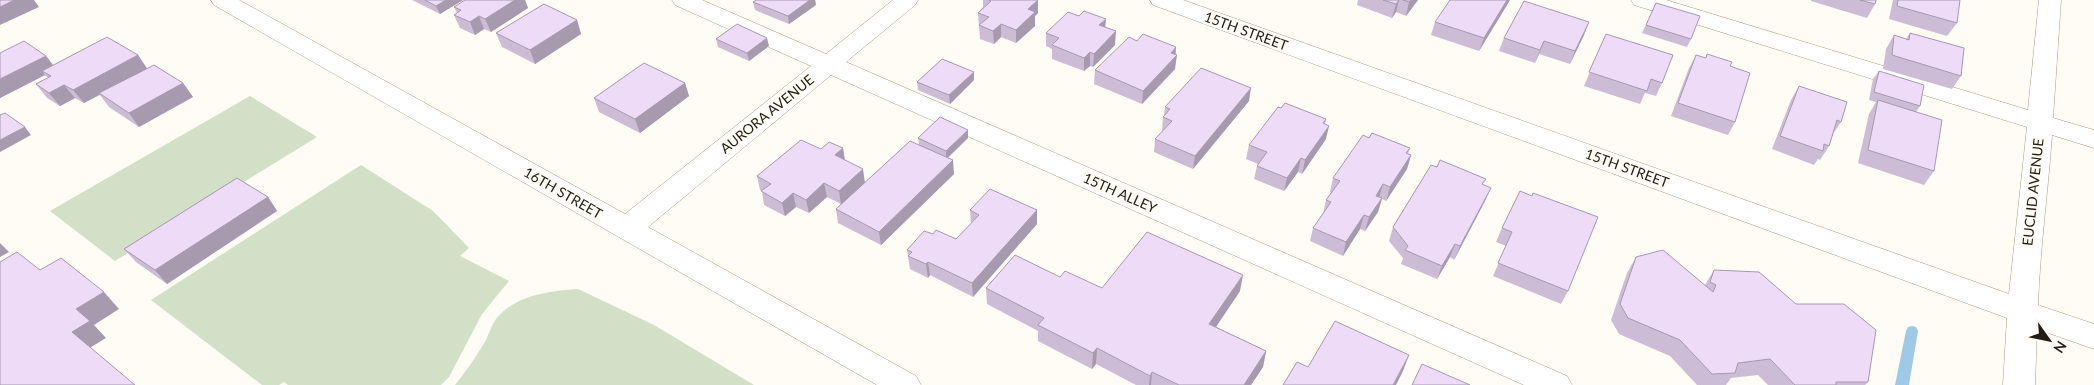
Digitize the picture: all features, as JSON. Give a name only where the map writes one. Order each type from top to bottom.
[{"type":"street","name":"16TH STREET","points":[[222,0],[905,385]]},
{"type":"street","name":"15TH ALLEY","points":[[683,0],[1556,385]]},
{"type":"street","name":"AURORA AVENUE","points":[[626,229],[907,0]]},
{"type":"street","name":"15TH STREET","points":[[1161,0],[2094,337]]},
{"type":"street","points":[[1642,0],[2094,139]]},
{"type":"street","name":"EUCLID AVENUE","points":[[2019,385],[2025,268],[2033,212],[2050,0]]},
{"type":"green space","points":[[250,96],[317,137],[115,261],[50,211]]},
{"type":"green space","points":[[361,165],[433,211],[469,248],[460,256],[509,281],[482,314],[449,377],[441,385],[288,385],[284,382],[279,385],[262,385],[151,300]]},
{"type":"green space","points":[[578,289],[654,325],[754,385],[455,385],[479,352],[496,319],[504,311],[523,299],[556,291]]},
{"type":"building","points":[[0,0],[14,0],[0,7]]},
{"type":"building","points":[[425,0],[446,0],[436,6]]},
{"type":"building","points":[[465,0],[515,0],[485,19],[479,16],[470,22],[454,15],[461,10],[454,7]]},
{"type":"building","points":[[756,0],[810,0],[788,16],[753,2]]},
{"type":"building","points":[[989,0],[1038,0],[1028,9],[1035,12],[1016,30],[1001,24],[993,31],[979,25],[989,17],[978,13],[991,1]]},
{"type":"building","points":[[1383,0],[1399,0],[1396,4]]},
{"type":"building","points":[[1450,0],[1507,0],[1484,38],[1435,22]]},
{"type":"building","points":[[1860,0],[1876,0],[1875,4]]},
{"type":"building","points":[[1898,0],[1960,0],[1957,23],[1897,6]]},
{"type":"building","points":[[1524,1],[1589,22],[1575,51],[1544,41],[1540,50],[1504,38]]},
{"type":"building","points":[[1656,3],[1700,16],[1691,39],[1646,25]]},
{"type":"building","points":[[544,4],[577,20],[530,50],[496,33]]},
{"type":"building","points":[[1084,11],[1106,19],[1099,25],[1116,31],[1094,54],[1090,52],[1084,58],[1052,45],[1059,38],[1046,33],[1068,12],[1079,16]]},
{"type":"building","points":[[737,24],[767,38],[747,53],[716,39]]},
{"type":"building","points":[[1910,33],[1964,48],[1961,76],[1892,55],[1894,35],[1909,40]]},
{"type":"building","points":[[1143,34],[1176,47],[1171,53],[1177,55],[1143,91],[1095,70],[1129,37],[1137,41]]},
{"type":"building","points":[[1606,34],[1673,55],[1662,83],[1651,79],[1647,91],[1589,72]]},
{"type":"building","points":[[107,37],[138,55],[73,90],[64,85],[49,93],[36,84],[51,76],[42,71]]},
{"type":"building","points":[[24,41],[46,56],[0,79],[0,53]]},
{"type":"building","points":[[1707,54],[1732,62],[1730,66],[1750,73],[1735,122],[1678,103],[1696,55],[1706,58]]},
{"type":"building","points":[[942,59],[974,72],[949,95],[917,82]]},
{"type":"building","points":[[644,63],[685,83],[635,119],[594,98]]},
{"type":"building","points":[[154,65],[183,83],[129,113],[99,93]]},
{"type":"building","points":[[1201,68],[1251,88],[1195,156],[1155,139],[1172,121],[1163,117],[1170,109],[1165,107]]},
{"type":"building","points":[[1879,71],[1924,85],[1920,106],[1874,92]]},
{"type":"building","points":[[1799,86],[1847,102],[1841,122],[1837,120],[1829,146],[1824,144],[1823,151],[1780,136]]},
{"type":"building","points":[[1878,100],[1942,120],[1934,171],[1868,150]]},
{"type":"building","points":[[1285,103],[1326,119],[1323,123],[1329,126],[1305,160],[1301,158],[1287,178],[1257,166],[1267,152],[1249,145],[1278,107],[1281,108]]},
{"type":"building","points":[[5,113],[25,127],[0,140],[0,115]]},
{"type":"building","points":[[940,117],[968,130],[946,151],[918,138]]},
{"type":"building","points":[[1372,133],[1410,148],[1406,153],[1411,155],[1390,187],[1383,184],[1376,196],[1382,198],[1369,217],[1364,215],[1346,242],[1313,228],[1331,202],[1326,200],[1340,181],[1333,178],[1363,135],[1369,138]]},
{"type":"building","points":[[801,140],[821,149],[829,142],[843,148],[835,155],[863,169],[839,191],[824,183],[806,200],[793,193],[782,203],[761,191],[771,184],[757,176]]},
{"type":"building","points":[[910,141],[953,160],[879,232],[836,209]]},
{"type":"building","points":[[1440,160],[1486,179],[1482,184],[1491,188],[1460,246],[1455,244],[1442,266],[1405,250],[1408,246],[1393,227],[1431,165],[1437,167]]},
{"type":"building","points":[[237,178],[268,197],[155,270],[124,249]]},
{"type":"building","points":[[990,189],[1037,210],[972,283],[928,262],[926,264],[908,256],[912,252],[907,250],[924,231],[933,234],[936,230],[956,239],[979,215],[970,210]]},
{"type":"building","points":[[1520,191],[1532,196],[1533,193],[1598,217],[1568,291],[1498,263],[1512,232],[1502,228]]},
{"type":"building","points":[[1147,232],[1243,275],[1209,324],[1266,351],[1244,385],[1179,385],[1152,372],[1150,376],[1097,348],[1093,353],[1038,325],[1044,318],[986,288],[1015,255],[1060,277],[1065,271],[1102,288]]},
{"type":"building","points":[[1663,250],[1713,292],[1716,285],[1710,282],[1714,270],[1759,272],[1796,304],[1844,304],[1876,330],[1868,382],[1836,382],[1836,385],[1795,385],[1770,359],[1738,363],[1735,373],[1712,374],[1680,340],[1628,318],[1620,304],[1636,257]]},
{"type":"building","points":[[17,252],[40,270],[61,258],[104,292],[76,309],[90,321],[72,332],[135,385],[0,385],[0,262]]},
{"type":"building","points":[[1335,321],[1409,355],[1393,385],[1283,385],[1297,362],[1308,367]]},
{"type":"building","points":[[1422,364],[1470,385],[1412,385]]},
{"type":"waterway","points":[[1902,385],[1912,331]]}]
